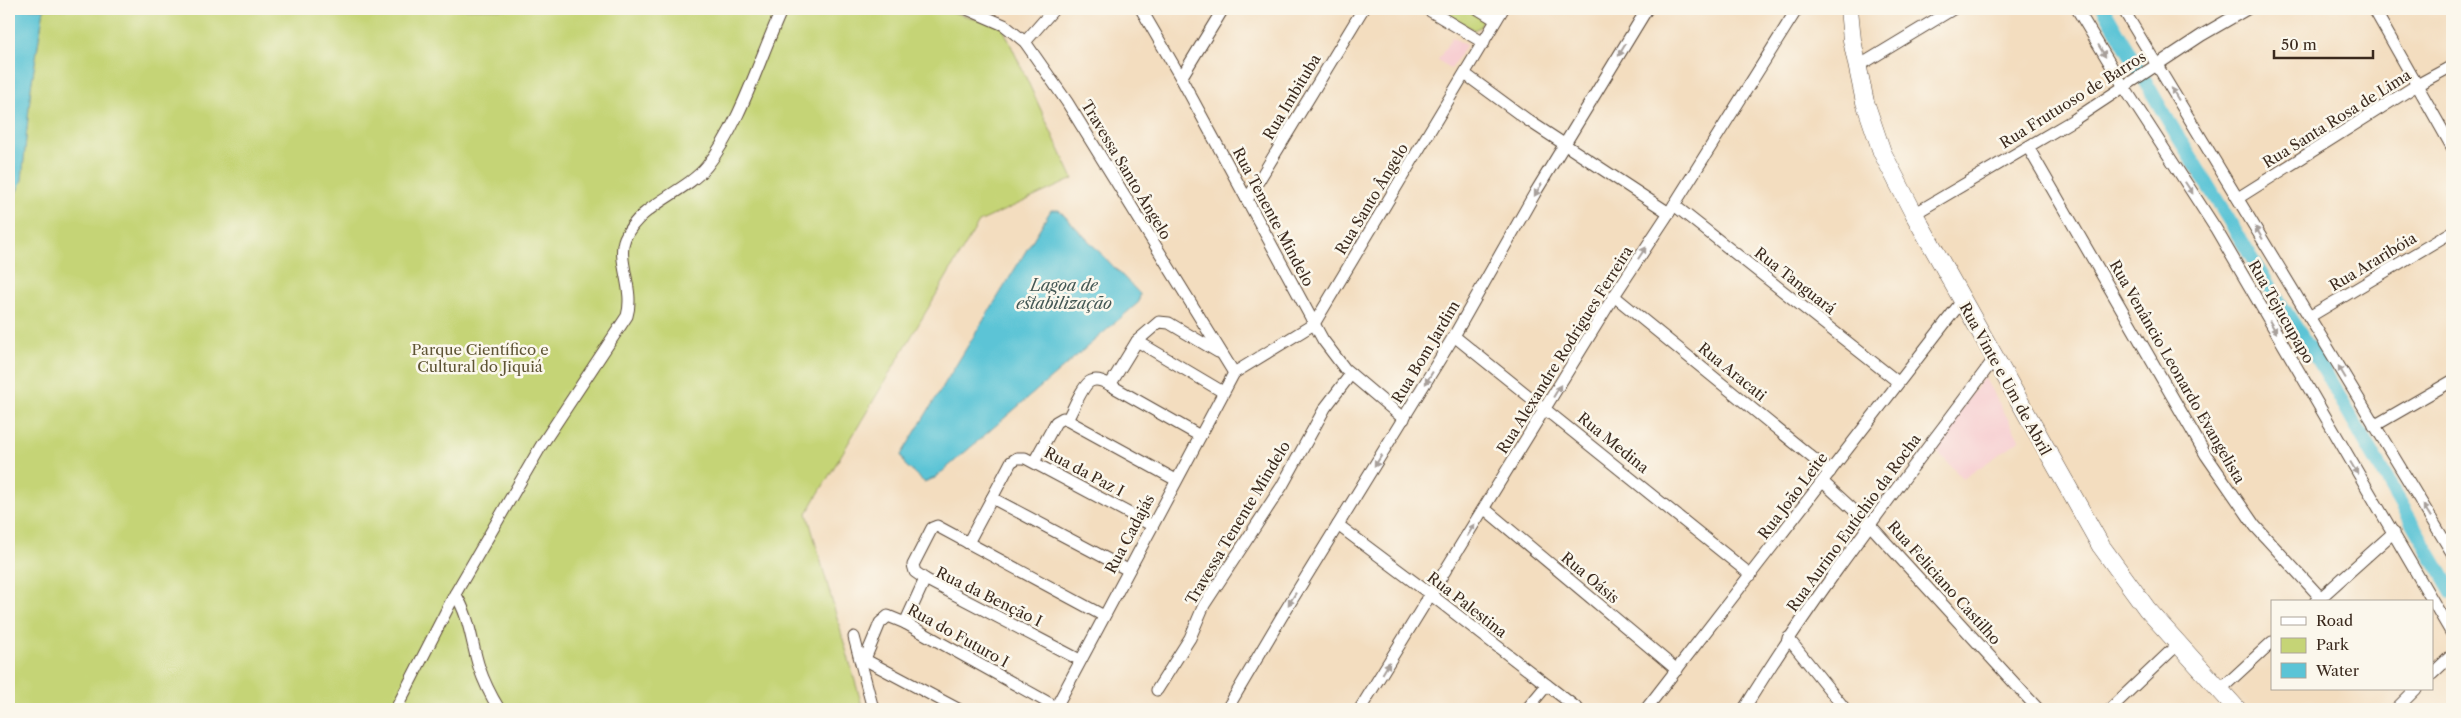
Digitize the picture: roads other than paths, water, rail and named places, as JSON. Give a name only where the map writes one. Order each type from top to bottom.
[{"type":"main road","name":"Rua Vinte e Um de Abril","points":[[1849,9],[1857,68],[1865,102],[1882,152],[1994,359],[2101,546],[2121,576],[2177,644],[2237,709]]},
{"type":"street","points":[[396,709],[455,594],[541,446],[627,316],[630,294],[623,248],[629,231],[647,211],[685,187],[706,167],[719,149],[742,105],[763,50],[782,9]]},
{"type":"street","name":"Travessa Santo Ângelo","points":[[967,9],[1004,25],[1025,42],[1067,102],[1234,373]]},
{"type":"street","points":[[1025,42],[1054,9]]},
{"type":"street","name":"Rua Tenente Mindelo","points":[[1140,9],[1181,78],[1314,324],[1337,360],[1404,419]]},
{"type":"street","points":[[1181,78],[1223,9]]},
{"type":"street","name":"Rua Imbituba","points":[[1247,200],[1363,9]]},
{"type":"street","points":[[1427,9],[1484,43]]},
{"type":"street","points":[[1478,9],[1496,20]]},
{"type":"street","name":"Rua Santo Ângelo","points":[[1234,373],[1314,324],[1503,9]]},
{"type":"street","name":"Rua Bom Jardim","points":[[1227,709],[1454,336],[1647,9]]},
{"type":"street","name":"Rua Alexandre Rodrigues Ferreira","points":[[1360,709],[1430,594],[1485,509],[1614,296],[1797,9]]},
{"type":"street","points":[[1857,68],[1953,9]]},
{"type":"street","name":"Rua Tejucupapo","points":[[2077,9],[2127,84],[2216,229],[2433,600]]},
{"type":"street","name":"Rua Tejucupapo","points":[[2124,9],[2154,67],[2238,198],[2452,553]]},
{"type":"street","name":"Rua Frutuoso de Barros","points":[[1914,214],[2028,147],[2247,9]]},
{"type":"street","points":[[2374,9],[2452,148]]},
{"type":"street","name":"Rua Santa Rosa de Lima","points":[[2238,198],[2417,85],[2452,66]]},
{"type":"street","name":"Rua Tanguará","points":[[1465,74],[1566,144],[1671,209],[1898,382]]},
{"type":"street","name":"Rua Venâncio Leonardo Evangelista","points":[[2028,147],[2206,455],[2233,498],[2318,600]]},
{"type":"street","name":"Rua Araribóia","points":[[2309,317],[2452,232]]},
{"type":"street","name":"Rua Aracati","points":[[1614,296],[1830,472]]},
{"type":"street","name":"Rua João Leite","points":[[1646,709],[1962,301]]},
{"type":"street","points":[[1110,385],[1137,341],[1154,325],[1164,322],[1220,353]]},
{"type":"street","name":"Rua Medina","points":[[1454,336],[1751,575]]},
{"type":"street","points":[[1137,341],[1222,392]]},
{"type":"street","name":"Rua Aurino Eutíchio da Rocha","points":[[1744,709],[1788,638],[1994,359]]},
{"type":"street","name":"Rua Cadajás","points":[[1055,708],[1222,392],[1234,373]]},
{"type":"street","name":"Travessa Tenente Mindelo","points":[[1156,690],[1190,638],[1204,605],[1282,486],[1325,408],[1351,374]]},
{"type":"street","points":[[1034,462],[1056,422],[1064,419],[1089,382],[1097,380],[1110,385],[1200,436]]},
{"type":"street","points":[[2374,426],[2452,382]]},
{"type":"street","points":[[1064,419],[1176,480]]},
{"type":"street","name":"Rua da Paz I","points":[[992,498],[1014,460],[1020,458],[1034,462],[1151,526]]},
{"type":"street","name":"Rua Feliciano Castilho","points":[[1823,482],[1870,525],[2038,709]]},
{"type":"street","points":[[968,543],[992,498],[1128,570]]},
{"type":"street","name":"Rua Oásis","points":[[1485,509],[1677,670]]},
{"type":"street","name":"Rua Palestina","points":[[1338,525],[1578,709]]},
{"type":"street","points":[[926,579],[915,572],[913,565],[932,528],[937,526],[1104,616]]},
{"type":"street","points":[[2318,600],[2394,532]]},
{"type":"street","name":"Rua da Benção I","points":[[906,623],[926,579],[1080,660]]},
{"type":"street","points":[[455,594],[462,605],[469,624],[479,667],[499,709]]},
{"type":"street","name":"Rua Tejucupapo","points":[[2434,602],[2452,634]]},
{"type":"street","name":"Rua do Futuro I","points":[[863,658],[883,619],[888,616],[906,623],[1055,708]]},
{"type":"street","points":[[854,637],[863,658],[873,709]]},
{"type":"street","points":[[1788,638],[1845,709]]},
{"type":"street","points":[[2220,690],[2271,643]]},
{"type":"street","points":[[2110,709],[2177,644]]},
{"type":"street","points":[[2434,672],[2452,654]]},
{"type":"street","points":[[863,658],[958,709]]},
{"type":"street","points":[[1527,709],[1547,685]]},
{"type":"street","points":[[2396,709],[2415,690]]},
{"type":"water","points":[[9,9],[44,9],[31,87],[22,180],[9,208]]},
{"type":"water","name":"Lagoa de estabilização","points":[[1051,210],[1059,210],[1140,294],[1139,302],[935,478],[924,482],[905,465],[901,455]]},
{"type":"waterway","points":[[2104,9],[2163,112],[2271,289],[2325,372],[2452,592]]},
{"type":"park label","name":"Parque Científico e Cultural do Jiquiá","points":[[480,358]]}]
